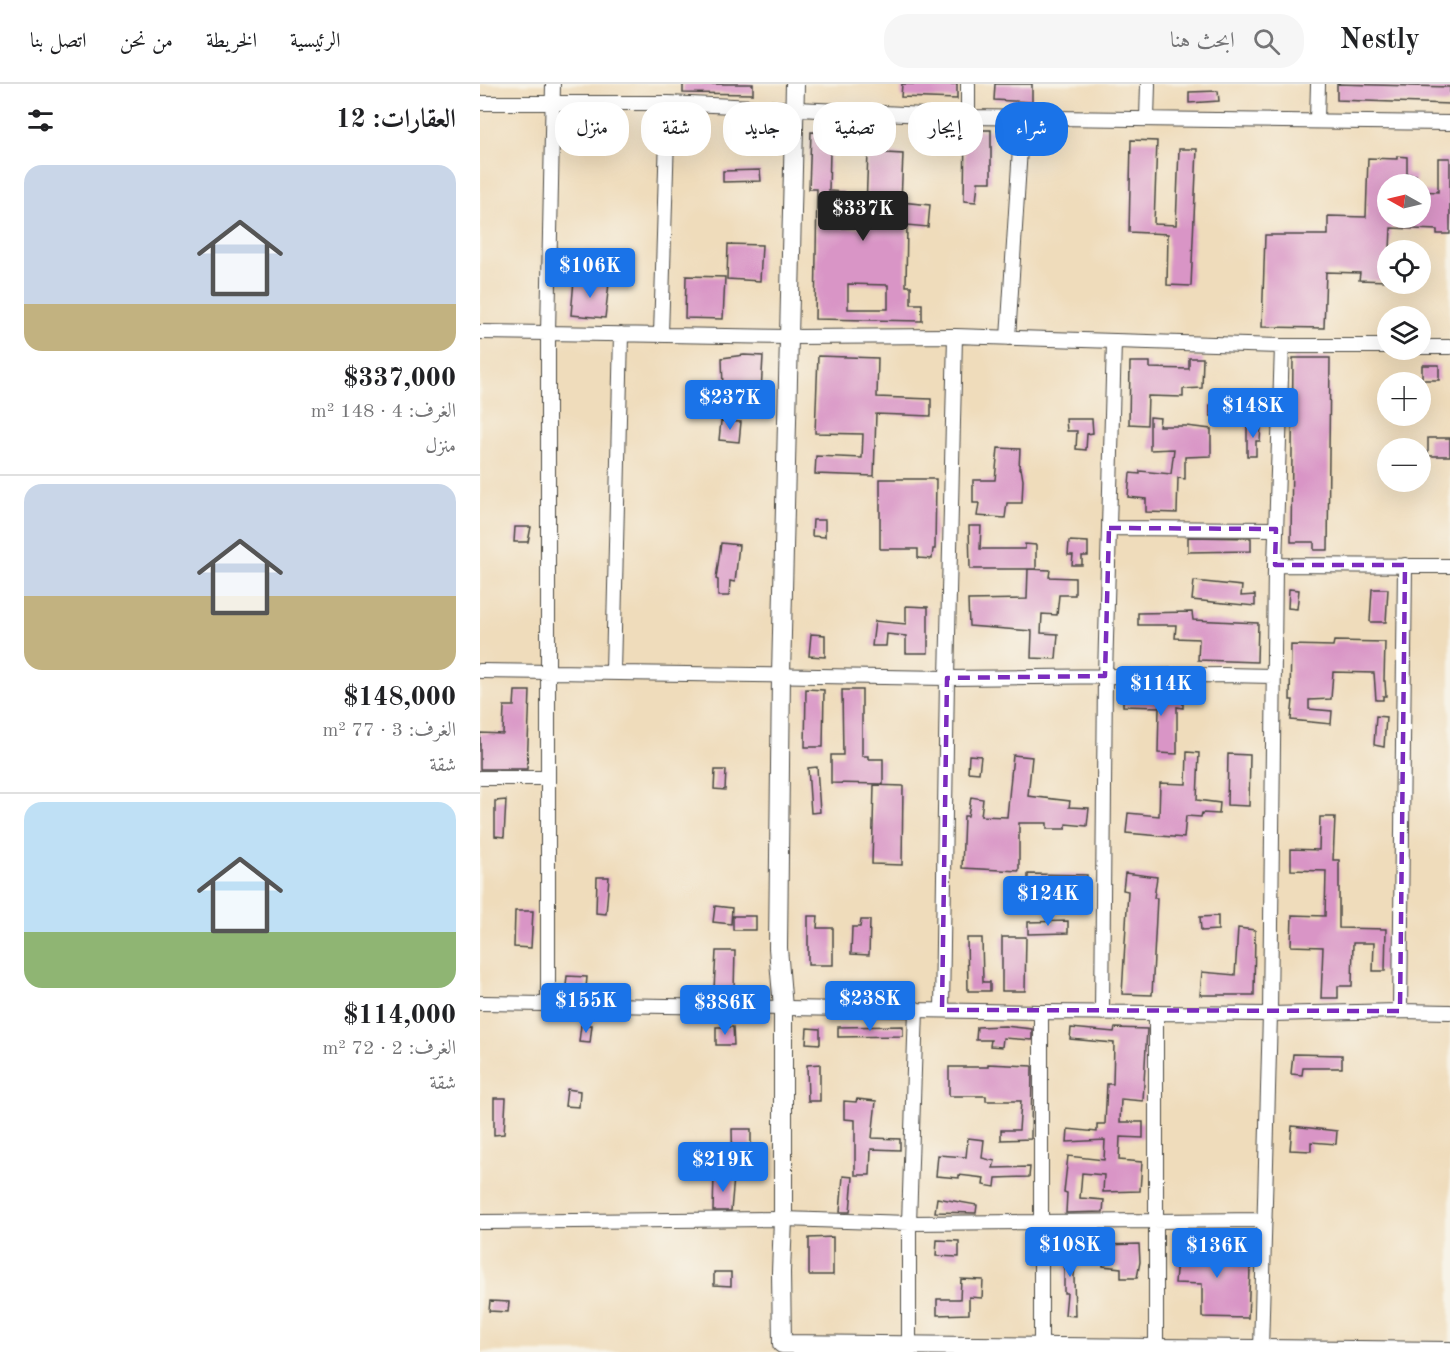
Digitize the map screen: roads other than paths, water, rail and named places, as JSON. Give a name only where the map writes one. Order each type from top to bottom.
[{"type":"street","points":[[548,1004],[548,333],[554,84]]},
{"type":"street","points":[[795,84],[795,102]]},
{"type":"street","points":[[968,84],[968,102]]},
{"type":"street","points":[[1148,84],[1148,119]]},
{"type":"street","points":[[1317,120],[1318,84]]},
{"type":"street","points":[[480,103],[641,103]]},
{"type":"street","points":[[801,109],[908,114]]},
{"type":"street","points":[[1068,118],[1450,123]]},
{"type":"street","points":[[661,335],[666,156]]},
{"type":"street","points":[[794,156],[778,948],[783,1008],[782,1348],[1450,1351]]},
{"type":"street","points":[[1008,338],[1020,156]]},
{"type":"street","points":[[480,332],[789,337],[955,336],[1282,346],[1377,346]]},
{"type":"street","points":[[613,672],[621,334]]},
{"type":"street","points":[[942,1010],[955,336]]},
{"type":"street","points":[[1102,1012],[1105,676],[1114,341]]},
{"type":"street","points":[[1254,1350],[1265,1220],[1270,1014],[1275,565],[1282,346]]},
{"type":"street","points":[[1431,346],[1450,347]]},
{"type":"street","points":[[1109,528],[1276,529]]},
{"type":"street","points":[[1275,565],[1450,566]]},
{"type":"street","points":[[1400,1011],[1405,565]]},
{"type":"street","points":[[480,671],[947,678],[1274,676]]},
{"type":"street","points":[[480,778],[548,778]]},
{"type":"street","points":[[480,1003],[1041,1012],[1270,1014],[1450,1012]]},
{"type":"street","points":[[909,1348],[909,1223],[916,1009]]},
{"type":"street","points":[[1041,1012],[1041,1350]]},
{"type":"street","points":[[1156,1013],[1156,1350]]},
{"type":"street","points":[[480,1222],[783,1219],[909,1223],[1265,1220]]}]
